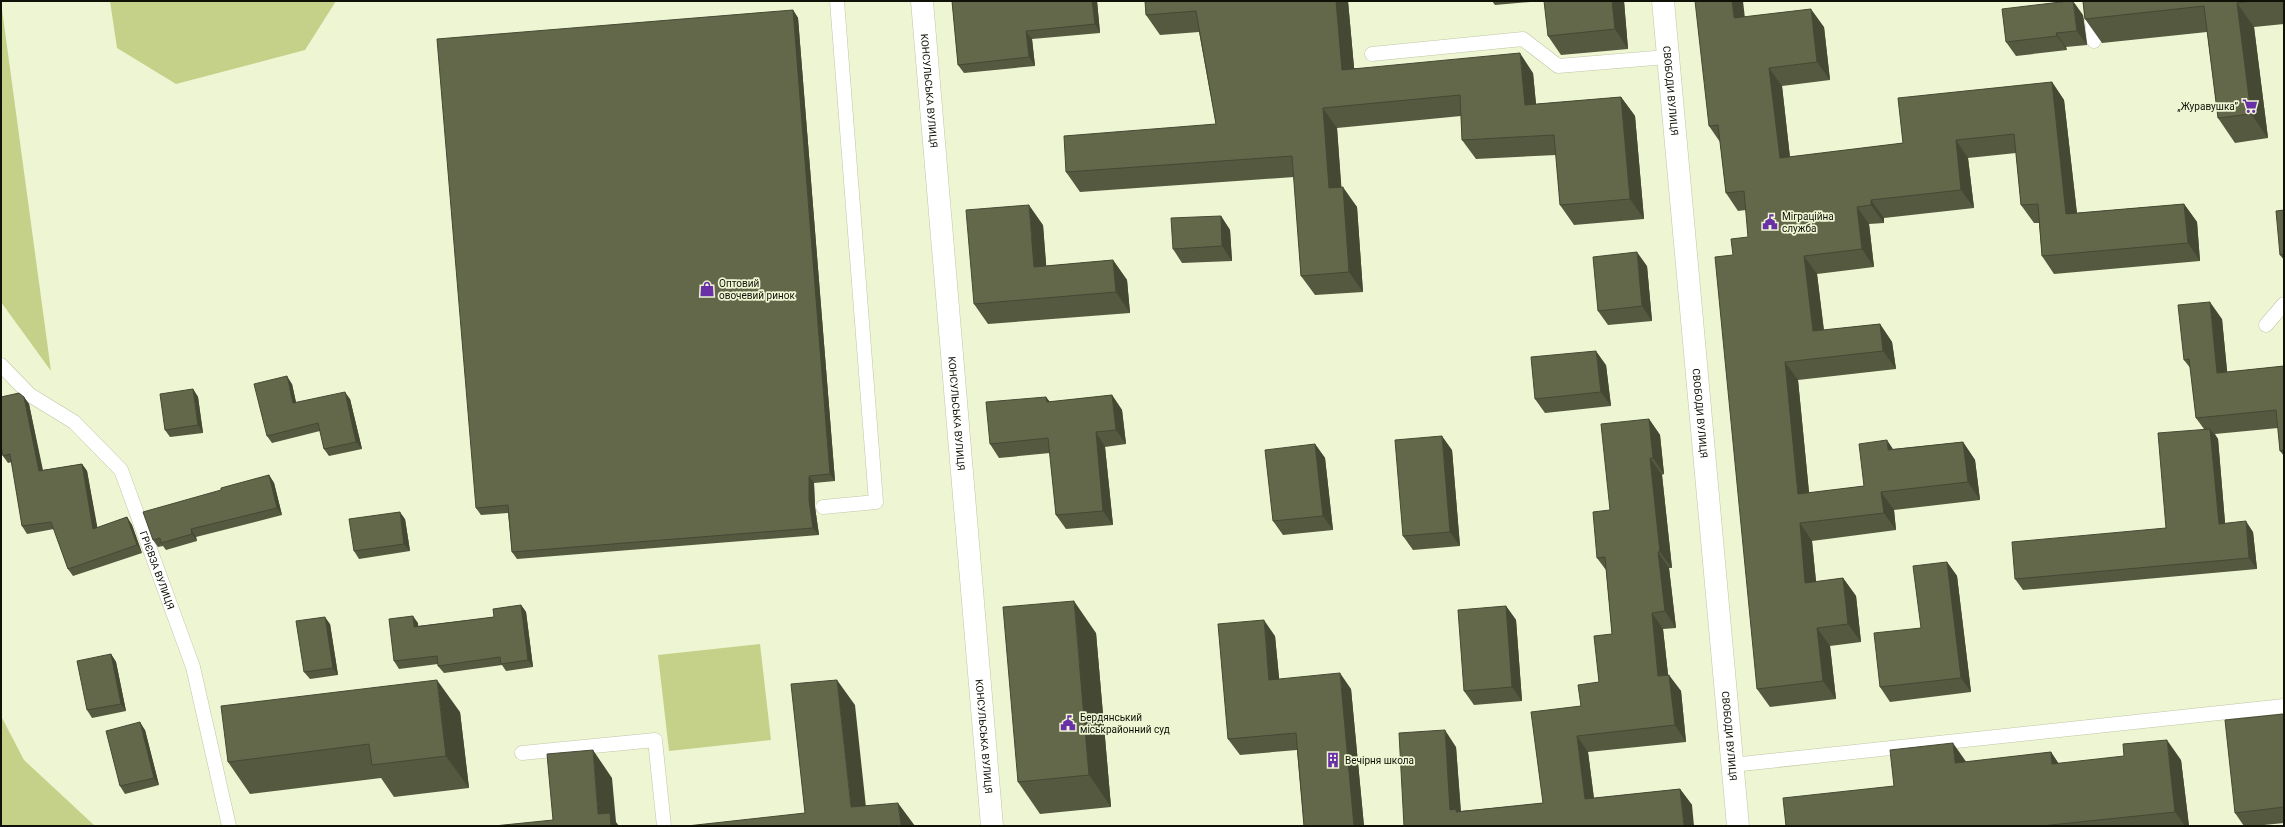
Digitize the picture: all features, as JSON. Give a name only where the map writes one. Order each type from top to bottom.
[{"type":"main road","name":"КОНСУЛЬСЬКА ВУЛИЦЯ","points":[[922,1],[992,826]]},
{"type":"main road","name":"СВОБОДИ ВУЛИЦЯ","points":[[1663,1],[1738,826]]},
{"type":"lane","points":[[823,508],[876,502],[837,1]]},
{"type":"lane","points":[[2090,1],[2094,41]]},
{"type":"lane","points":[[1372,54],[1523,39],[1558,66],[1667,57]]},
{"type":"lane","points":[[2266,325],[2284,304]]},
{"type":"lane","name":"ГРІЄВЗА ВУЛИЦЯ","points":[[1,365],[30,395],[74,422],[121,470],[192,667],[229,826]]},
{"type":"lane","points":[[1732,765],[2284,706]]},
{"type":"lane","points":[[522,753],[655,740],[664,826]]},
{"type":"green space","points":[[110,1],[336,1],[305,50],[176,84],[117,48]]},
{"type":"green space","points":[[1,2],[51,371],[1,302]]},
{"type":"green space","points":[[760,644],[771,740],[669,751],[658,655]]},
{"type":"green space","points":[[1,716],[24,760],[95,826],[1,826]]},
{"type":"building","points":[[952,1],[1092,1],[1095,24],[1026,31],[1029,57],[958,65]]},
{"type":"building","points":[[1145,1],[1336,1],[1342,70],[1520,53],[1525,105],[1621,97],[1630,199],[1560,205],[1554,135],[1462,140],[1460,95],[1323,108],[1329,188],[1343,187],[1349,272],[1301,276],[1292,156],[1066,172],[1064,136],[1216,124],[1196,11],[1146,15]]},
{"type":"building","points":[[1544,1],[1612,1],[1615,29],[1548,36]]},
{"type":"building","points":[[1695,1],[1732,1],[1734,18],[1811,9],[1817,62],[1769,68],[1780,158],[1903,143],[1898,98],[2052,82],[2066,214],[2184,204],[2188,243],[2042,256],[2038,204],[2021,205],[2014,134],[1956,140],[1961,190],[1871,200],[1871,205],[1857,207],[1862,249],[1804,256],[1813,331],[1880,324],[1883,351],[1785,362],[1798,494],[1864,486],[1859,444],[1887,440],[1888,450],[1963,442],[1968,482],[1881,492],[1884,513],[1800,523],[1805,583],[1843,578],[1848,624],[1817,628],[1823,681],[1757,689],[1715,257],[1733,255],[1731,239],[1748,237],[1744,191],[1726,193],[1718,125],[1709,126]]},
{"type":"building","points":[[2073,1],[2077,31],[2056,33],[2057,36],[2006,42],[2002,9]]},
{"type":"building","points":[[2083,1],[2252,1],[2237,3],[2251,114],[2218,118],[2204,6],[2085,19]]},
{"type":"building","points":[[793,10],[830,474],[809,476],[809,500],[813,528],[512,552],[508,505],[476,508],[437,39]]},
{"type":"building","points":[[1029,205],[1034,267],[1113,260],[1116,292],[974,304],[966,210]]},
{"type":"building","points":[[2284,210],[2284,254],[2280,255],[2276,211]]},
{"type":"building","points":[[1221,216],[1222,246],[1173,249],[1171,218]]},
{"type":"building","points":[[1637,252],[1642,306],[1598,311],[1593,257]]},
{"type":"building","points":[[2210,302],[2217,373],[2284,366],[2284,450],[2280,451],[2276,410],[2196,418],[2189,359],[2184,360],[2178,305]]},
{"type":"building","points":[[1596,351],[1601,392],[1535,399],[1531,357]]},
{"type":"building","points":[[287,376],[293,403],[345,392],[356,442],[324,449],[318,423],[267,436],[254,384]]},
{"type":"building","points":[[193,389],[198,425],[165,430],[160,394]]},
{"type":"building","points":[[19,393],[24,397],[39,471],[82,464],[93,529],[127,517],[137,545],[68,569],[51,522],[22,526],[10,454],[3,456],[1,447],[1,397]]},
{"type":"building","points":[[1112,395],[1116,430],[1096,432],[1103,511],[1056,515],[1048,438],[990,444],[986,402],[1046,397],[1047,402]]},
{"type":"building","points":[[1649,419],[1653,458],[1650,458],[1660,552],[1658,552],[1665,611],[1652,613],[1658,676],[1669,675],[1675,725],[1577,736],[1585,799],[1680,789],[1684,826],[1404,826],[1399,733],[1445,730],[1450,810],[1456,809],[1456,812],[1543,803],[1531,712],[1581,706],[1578,685],[1599,682],[1594,636],[1612,634],[1605,557],[1597,558],[1593,512],[1610,510],[1601,424]]},
{"type":"building","points":[[2210,429],[2219,524],[2246,521],[2249,558],[2015,579],[2012,542],[2166,528],[2158,433]]},
{"type":"building","points":[[1442,436],[1450,532],[1403,536],[1395,440]]},
{"type":"building","points":[[1315,444],[1323,516],[1273,521],[1265,450]]},
{"type":"building","points":[[269,475],[277,508],[191,529],[192,534],[161,543],[160,538],[153,540],[143,512]]},
{"type":"building","points":[[400,512],[404,544],[354,551],[349,519]]},
{"type":"building","points":[[1947,562],[1961,678],[1880,687],[1874,633],[1921,628],[1913,566]]},
{"type":"building","points":[[1074,601],[1089,775],[1018,782],[1003,607]]},
{"type":"building","points":[[521,605],[528,660],[501,664],[500,657],[438,666],[437,656],[394,661],[389,619],[413,616],[414,627],[494,617],[493,609]]},
{"type":"building","points":[[1506,606],[1512,687],[1464,691],[1458,610]]},
{"type":"building","points":[[325,617],[333,668],[304,672],[296,621]]},
{"type":"building","points":[[1264,620],[1269,680],[1340,673],[1354,826],[1304,826],[1296,733],[1228,739],[1218,624]]},
{"type":"building","points":[[111,654],[121,704],[87,710],[77,661]]},
{"type":"building","points":[[437,680],[446,756],[372,765],[369,744],[228,762],[221,706]]},
{"type":"building","points":[[837,680],[851,807],[898,803],[901,826],[687,826],[805,813],[791,684]]},
{"type":"building","points":[[2284,714],[2284,807],[2235,813],[2225,720]]},
{"type":"building","points":[[140,722],[154,778],[120,786],[106,731]]},
{"type":"building","points":[[2167,740],[2175,812],[2041,826],[1786,826],[1783,798],[1894,786],[1890,750],[1953,743],[1955,763],[2051,752],[2052,764],[2124,756],[2123,744]]},
{"type":"building","points":[[593,750],[598,814],[610,813],[611,826],[494,826],[553,820],[547,754]]},
{"type":"place","name":"„Журавушка”","points":[[2250,106]]},
{"type":"place","name":"Міграційна служба","points":[[1770,222]]},
{"type":"place","name":"Оптовий овочевий ринок","points":[[707,289]]},
{"type":"place","name":"Бердянський міськрайонний суд","points":[[1068,723]]},
{"type":"place","name":"Вечірня школа","points":[[1333,760]]}]
